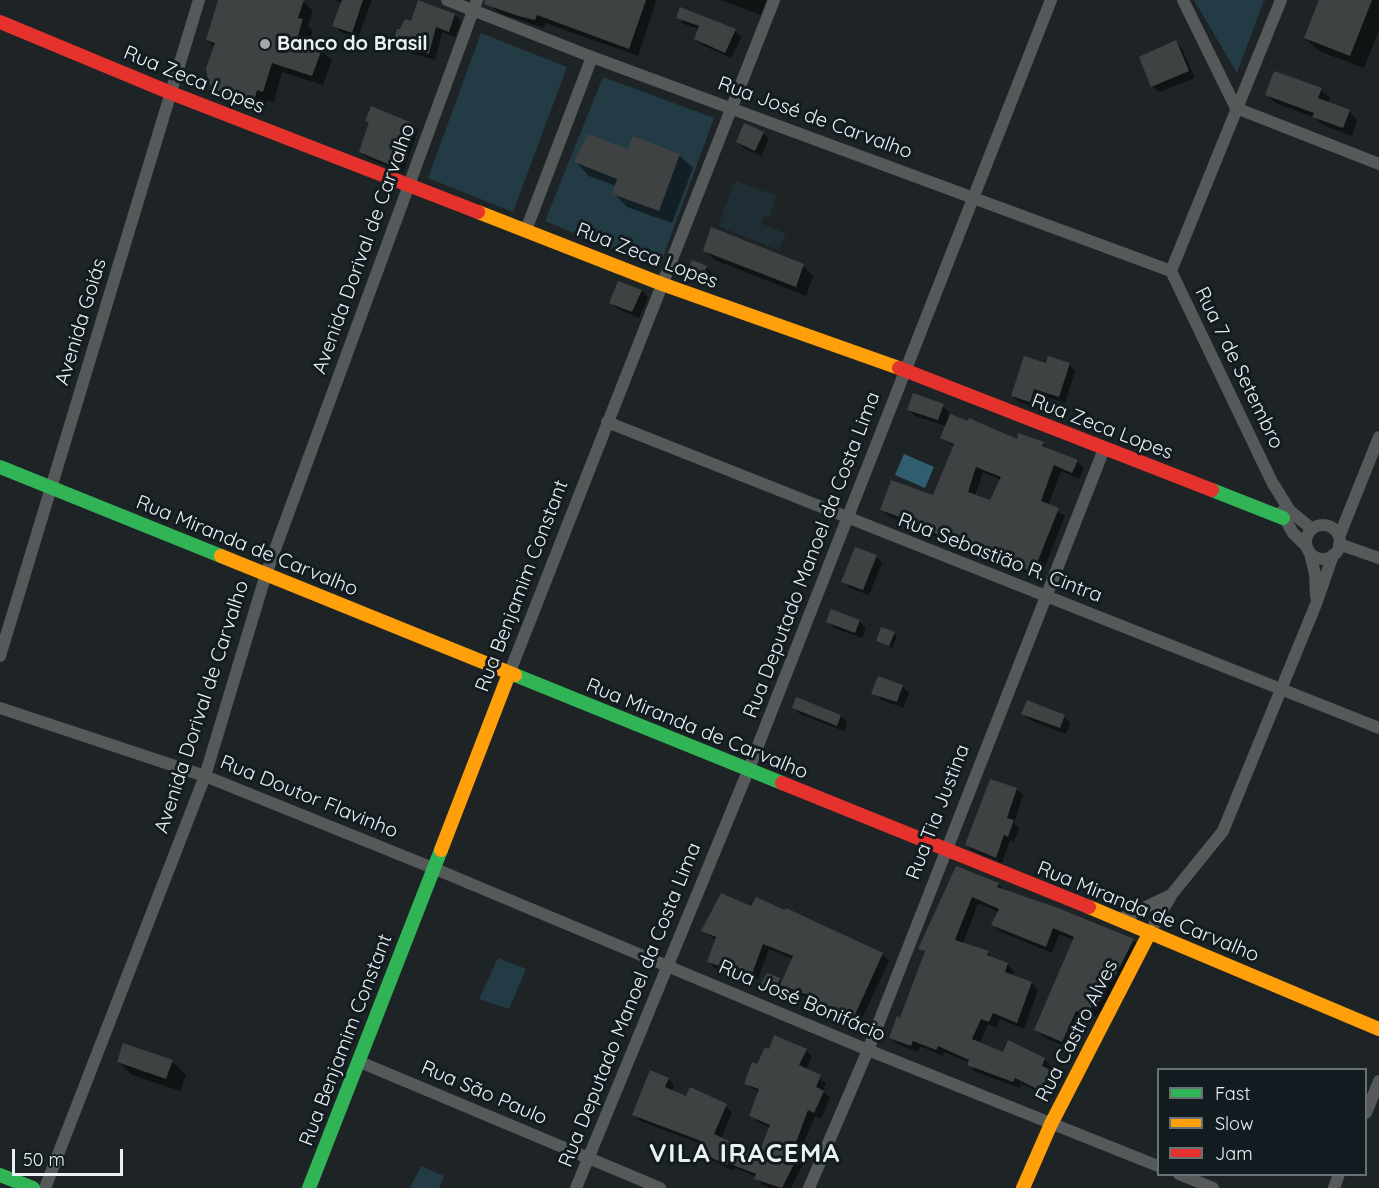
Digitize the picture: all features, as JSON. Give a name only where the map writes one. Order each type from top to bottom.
[{"type":"street","name":"Avenida Goiás","points":[[0,656],[199,0]]},
{"type":"street","name":"Rua José de Carvalho","points":[[447,0],[476,5],[592,57],[1171,271]]},
{"type":"street","name":"Rua Benjamim Constant","points":[[309,1188],[774,0]]},
{"type":"street","name":"Rua Deputado Manoel da Costa Lima","points":[[576,1188],[748,771],[1051,0]]},
{"type":"street","points":[[1183,0],[1236,108],[1379,164]]},
{"type":"street","points":[[1171,271],[1281,0]]},
{"type":"street","name":"Avenida Dorival de Carvalho","points":[[45,1188],[205,776],[266,574],[408,184],[476,5]]},
{"type":"street","name":"Rua Zeca Lopes","points":[[0,22],[171,93],[662,284],[904,370],[1283,518]]},
{"type":"street","points":[[526,230],[592,57]]},
{"type":"street","name":"Rua 7 de Setembro","points":[[1171,271],[1272,482],[1290,511],[1312,529]]},
{"type":"street","name":"Rua Sebastião R. Cintra","points":[[607,422],[1379,728]]},
{"type":"street","name":"Rua Castro Alves","points":[[1023,1188],[1051,1124],[1150,932],[1172,894],[1223,831],[1282,690],[1379,437]]},
{"type":"street","name":"Rua Tia Justina","points":[[809,1188],[868,1050],[944,850],[1104,449]]},
{"type":"street","name":"Rua Miranda de Carvalho","points":[[0,467],[1150,932],[1379,1029]]},
{"type":"street","name":"Rua 7 de Setembro","points":[[1272,482],[1283,518],[1308,550]]},
{"type":"street","points":[[1318,526],[1331,527],[1337,546],[1321,559],[1308,550],[1306,540],[1312,529],[1318,526]]},
{"type":"street","points":[[1337,546],[1379,558]]},
{"type":"street","name":"Rua Castro Alves","points":[[1308,550],[1316,574],[1316,604]]},
{"type":"street","name":"Rua Doutor Flavinho","points":[[0,708],[205,776],[433,868]]},
{"type":"street","name":"Rua José Bonifácio","points":[[433,868],[868,1050],[1157,1166]]},
{"type":"street","name":"Rua Castro Alves","points":[[1119,920],[1172,894]]},
{"type":"street","name":"Rua São Paulo","points":[[360,1062],[660,1188]]},
{"type":"street","points":[[1367,1108],[1379,1081]]},
{"type":"street","points":[[0,1175],[33,1188]]},
{"type":"street","points":[[1184,1176],[1213,1188]]},
{"type":"shaded area","points":[[1194,0],[1264,0],[1237,73]]},
{"type":"shaded area","points":[[481,33],[567,67],[513,212],[428,178]]},
{"type":"shaded area","points":[[603,77],[714,118],[659,268],[545,221]]},
{"type":"shaded area","points":[[735,181],[777,196],[769,218],[764,216],[761,223],[786,234],[778,250],[718,226]]},
{"type":"shaded area","points":[[904,454],[934,467],[925,488],[895,475]]},
{"type":"shaded area","points":[[498,958],[526,969],[509,1009],[479,999]]},
{"type":"shaded area","points":[[421,1166],[444,1176],[439,1188],[410,1188]]},
{"type":"building","points":[[218,0],[304,0],[298,18],[303,19],[297,39],[322,49],[312,76],[272,63],[263,92],[257,90],[253,105],[213,89],[208,81],[206,68],[215,43],[206,40]]},
{"type":"building","points":[[342,0],[363,0],[352,33],[332,26]]},
{"type":"building","points":[[418,0],[455,14],[449,32],[436,27],[429,54],[393,44],[397,29],[400,29],[405,19],[411,21]]},
{"type":"building","points":[[485,0],[646,0],[629,49],[537,15],[535,20],[518,16],[484,4]]},
{"type":"building","points":[[1319,0],[1372,0],[1350,56],[1304,38]]},
{"type":"building","points":[[680,7],[736,29],[725,53],[694,39],[699,26],[676,18]]},
{"type":"building","points":[[1176,40],[1189,71],[1151,87],[1139,57]]},
{"type":"building","points":[[1274,71],[1322,88],[1318,98],[1350,110],[1343,128],[1312,117],[1314,113],[1265,95]]},
{"type":"building","points":[[371,106],[412,123],[397,168],[359,152],[369,122],[365,121]]},
{"type":"building","points":[[744,123],[764,132],[755,151],[736,142]]},
{"type":"building","points":[[588,134],[628,149],[633,136],[680,154],[659,211],[612,194],[617,179],[574,162]]},
{"type":"building","points":[[711,227],[804,264],[796,287],[703,251]]},
{"type":"building","points":[[692,260],[707,266],[701,282],[685,275]]},
{"type":"building","points":[[618,281],[642,290],[632,312],[609,303]]},
{"type":"building","points":[[1024,356],[1046,363],[1048,356],[1070,363],[1059,397],[1034,389],[1030,402],[1011,396]]},
{"type":"building","points":[[913,393],[944,404],[938,420],[907,410]]},
{"type":"building","points":[[950,414],[968,421],[969,418],[1017,439],[1018,433],[1044,442],[1042,446],[1078,460],[1072,473],[1054,465],[1041,501],[1059,508],[1033,573],[947,534],[945,537],[921,528],[922,525],[880,510],[891,480],[933,495],[954,444],[940,438]],"holes":[[[976,467],[1001,477],[990,500],[968,492]]]},
{"type":"building","points":[[855,547],[877,555],[863,590],[841,582]]},
{"type":"building","points":[[831,609],[860,620],[855,633],[826,622]]},
{"type":"building","points":[[881,627],[895,632],[889,646],[876,641]]},
{"type":"building","points":[[878,676],[903,685],[897,702],[871,694]]},
{"type":"building","points":[[796,697],[841,715],[837,726],[792,708]]},
{"type":"building","points":[[1027,700],[1065,715],[1060,728],[1021,714]]},
{"type":"building","points":[[990,779],[1017,788],[1007,818],[1014,820],[1008,837],[1004,835],[996,858],[965,845]]},
{"type":"building","points":[[956,866],[999,883],[997,887],[1058,908],[1134,939],[1114,978],[1110,977],[1102,999],[1083,1014],[1076,1011],[1062,1042],[1034,1030],[1074,937],[1053,928],[1046,947],[991,925],[999,909],[972,897],[955,940],[989,951],[987,955],[1008,963],[1005,972],[1032,982],[1017,1023],[993,1013],[989,1022],[981,1019],[972,1039],[1003,1052],[1008,1040],[1045,1058],[1042,1066],[1055,1072],[1045,1093],[1015,1078],[1013,1082],[967,1065],[969,1060],[938,1046],[936,1050],[913,1041],[911,1046],[889,1038],[897,1016],[900,1018],[925,951],[918,949]]},
{"type":"building","points":[[721,893],[751,906],[756,897],[785,910],[786,908],[883,953],[853,1019],[805,1001],[808,995],[780,985],[793,956],[763,944],[752,974],[728,964],[726,968],[707,962],[716,937],[701,931]]},
{"type":"building","points":[[767,973],[780,978],[775,993],[760,986]]},
{"type":"building","points":[[774,1035],[807,1049],[799,1065],[821,1075],[816,1087],[824,1091],[814,1113],[808,1110],[795,1145],[802,1148],[782,1188],[754,1179],[756,1174],[728,1163],[727,1165],[697,1151],[701,1141],[632,1115],[650,1070],[669,1078],[665,1087],[686,1096],[690,1087],[727,1104],[714,1134],[758,1155],[770,1125],[749,1116],[759,1089],[744,1084],[752,1062],[757,1064],[765,1047],[769,1049]]},
{"type":"building","points":[[123,1043],[173,1060],[166,1079],[117,1062]]},
{"type":"traffic: fast","points":[[0,467],[221,556]]},
{"type":"traffic: fast","points":[[1212,490],[1283,518]]},
{"type":"traffic: fast","points":[[515,675],[782,783]]},
{"type":"traffic: fast","points":[[309,1188],[441,850]]},
{"type":"traffic: fast","points":[[0,1175],[33,1188]]},
{"type":"traffic: slow","points":[[478,212],[662,284],[899,368]]},
{"type":"traffic: slow","points":[[221,556],[515,675]]},
{"type":"traffic: slow","points":[[441,850],[509,674]]},
{"type":"traffic: slow","points":[[1089,907],[1379,1029]]},
{"type":"traffic: slow","points":[[1023,1188],[1051,1124],[1150,932]]},
{"type":"traffic: jam","points":[[0,22],[171,93],[478,212]]},
{"type":"traffic: jam","points":[[899,368],[1212,490]]},
{"type":"traffic: jam","points":[[782,783],[1089,907]]},
{"type":"place","name":"Banco do Brasil","points":[[265,44]]},
{"type":"district","name":"VILA IRACEMA","points":[[745,1154]]}]
